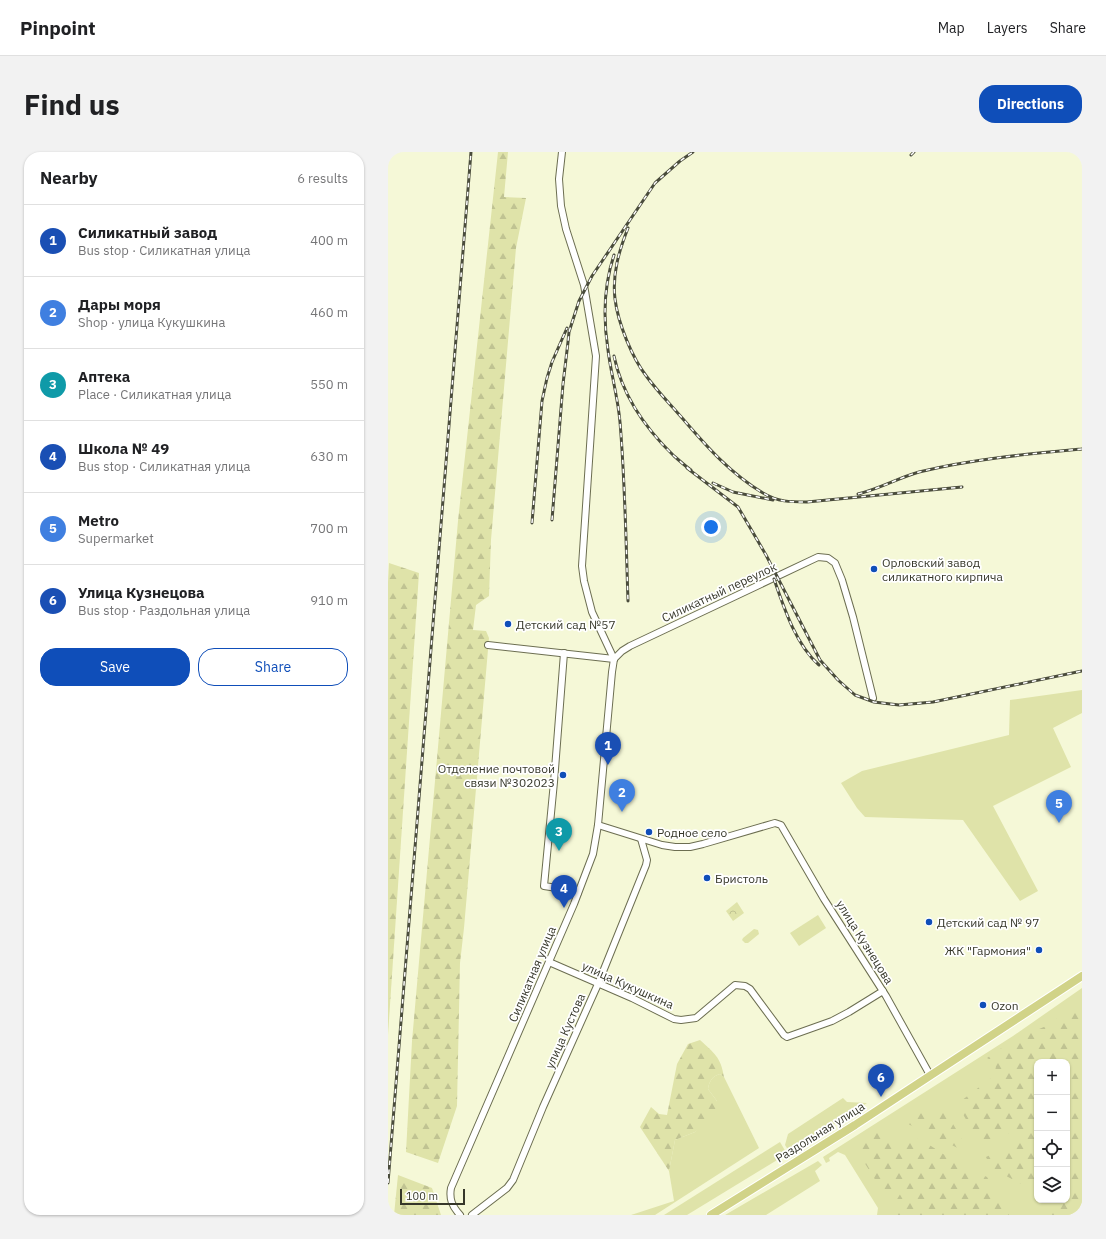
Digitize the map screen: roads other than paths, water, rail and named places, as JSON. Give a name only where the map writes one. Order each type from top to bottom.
[{"type":"main road","name":"Раздольная улица","points":[[711,1215],[856,1124],[1082,976]]},
{"type":"street","points":[[562,152],[559,179],[561,206],[566,229],[584,285],[596,356],[582,566],[584,581],[592,612],[614,659]]},
{"type":"street","name":"Силикатный переулок","points":[[614,659],[630,646],[818,557],[828,558],[835,563],[842,580],[853,617],[873,698]]},
{"type":"street","points":[[488,645],[614,659]]},
{"type":"street","points":[[564,653],[544,886],[570,890],[578,893]]},
{"type":"street","name":"Силикатная улица","points":[[460,1215],[451,1202],[450,1193],[453,1183],[549,962],[593,854],[598,825],[614,659]]},
{"type":"street","name":"улица Кузнецова","points":[[641,839],[662,845],[690,847],[772,823],[778,823],[783,826],[824,899],[883,991],[930,1075]]},
{"type":"street","points":[[598,825],[641,839]]},
{"type":"street","name":"улица Кустова","points":[[472,1215],[507,1188],[513,1180],[543,1107],[598,984],[646,865],[647,860],[641,839]]},
{"type":"street","name":"улица Кукушкина","points":[[549,962],[674,1019],[681,1020],[696,1018],[736,985],[745,986],[750,989],[784,1036],[789,1037],[832,1021],[883,991]]},
{"type":"railway","points":[[388,1183],[471,152]]},
{"type":"railway","points":[[552,520],[563,384],[569,332],[579,301],[592,276],[655,183],[680,161],[693,152]]},
{"type":"railway","points":[[911,155],[914,152]]},
{"type":"railway","points":[[628,228],[617,263],[614,281],[615,299],[619,319],[626,340],[641,369],[651,383],[710,450],[751,486],[768,496],[779,500],[795,502],[962,487]]},
{"type":"railway","points":[[614,255],[606,290],[605,326],[609,359],[618,404],[622,444],[628,601]]},
{"type":"railway","points":[[532,523],[542,401],[552,362],[567,328]]},
{"type":"railway","points":[[614,356],[623,384],[636,410],[664,446],[691,470]]},
{"type":"railway","points":[[858,494],[911,474],[939,467],[1000,458],[1082,449]]},
{"type":"railway","points":[[687,468],[738,507],[766,555],[820,660],[838,680],[855,695],[874,702],[899,705],[933,702],[1082,671]]},
{"type":"railway","points":[[713,483],[733,492],[773,500]]},
{"type":"railway","points":[[774,579],[797,637],[811,657],[819,665]]},
{"type":"place","name":"Орловский завод силикатного кирпича","points":[[874,569]]},
{"type":"place","name":"Детский сад №57","points":[[508,624]]},
{"type":"place","name":"Силикатный завод","points":[[608,765]]},
{"type":"place","name":"Отделение почтовой связи №302023","points":[[563,775]]},
{"type":"place","name":"Дары моря","points":[[622,812]]},
{"type":"place","name":"Metro","points":[[1059,823]]},
{"type":"place","name":"Родное село","points":[[649,832]]},
{"type":"place","name":"Аптека","points":[[559,851]]},
{"type":"place","name":"Бристоль","points":[[707,878]]},
{"type":"place","name":"Школа № 49","points":[[564,908]]},
{"type":"place","name":"Детский сад № 97","points":[[929,922]]},
{"type":"place","name":"ЖК \"Гармония\"","points":[[1039,950]]},
{"type":"place","name":"Ozon","points":[[983,1005]]},
{"type":"place","name":"Улица Кузнецова","points":[[881,1097]]}]
